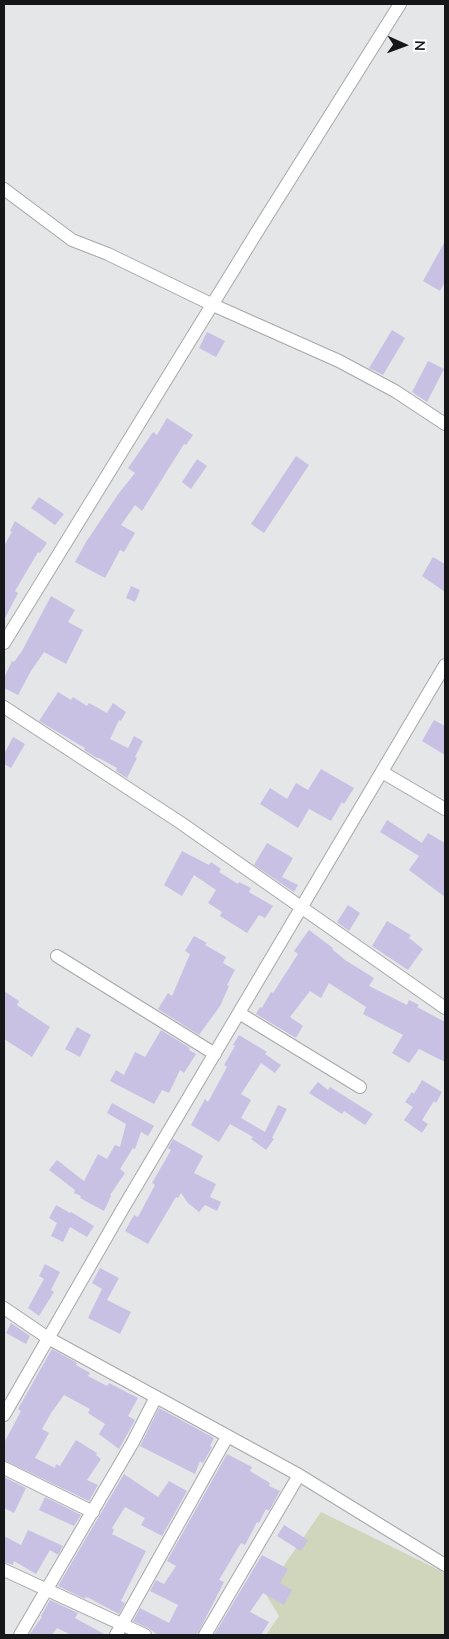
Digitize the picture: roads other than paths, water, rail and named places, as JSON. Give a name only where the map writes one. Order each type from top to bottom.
[{"type":"street","points":[[4,643],[400,4]]},
{"type":"street","points":[[4,189],[72,240],[108,254],[213,305],[339,362],[395,391],[445,424]]},
{"type":"street","points":[[4,1415],[445,665]]},
{"type":"street","points":[[4,707],[181,823],[445,1008]]},
{"type":"street","points":[[382,772],[445,809]]},
{"type":"street","points":[[57,956],[215,1054]]},
{"type":"street","points":[[239,1013],[360,1087]]},
{"type":"street","points":[[4,1308],[48,1338],[299,1475],[445,1565]]},
{"type":"street","points":[[20,1635],[46,1588],[93,1512],[156,1397]]},
{"type":"street","points":[[119,1630],[227,1437]]},
{"type":"street","points":[[4,1468],[93,1512]]},
{"type":"street","points":[[205,1635],[299,1475]]},
{"type":"street","points":[[4,1570],[46,1588],[119,1630],[145,1635]]}]
